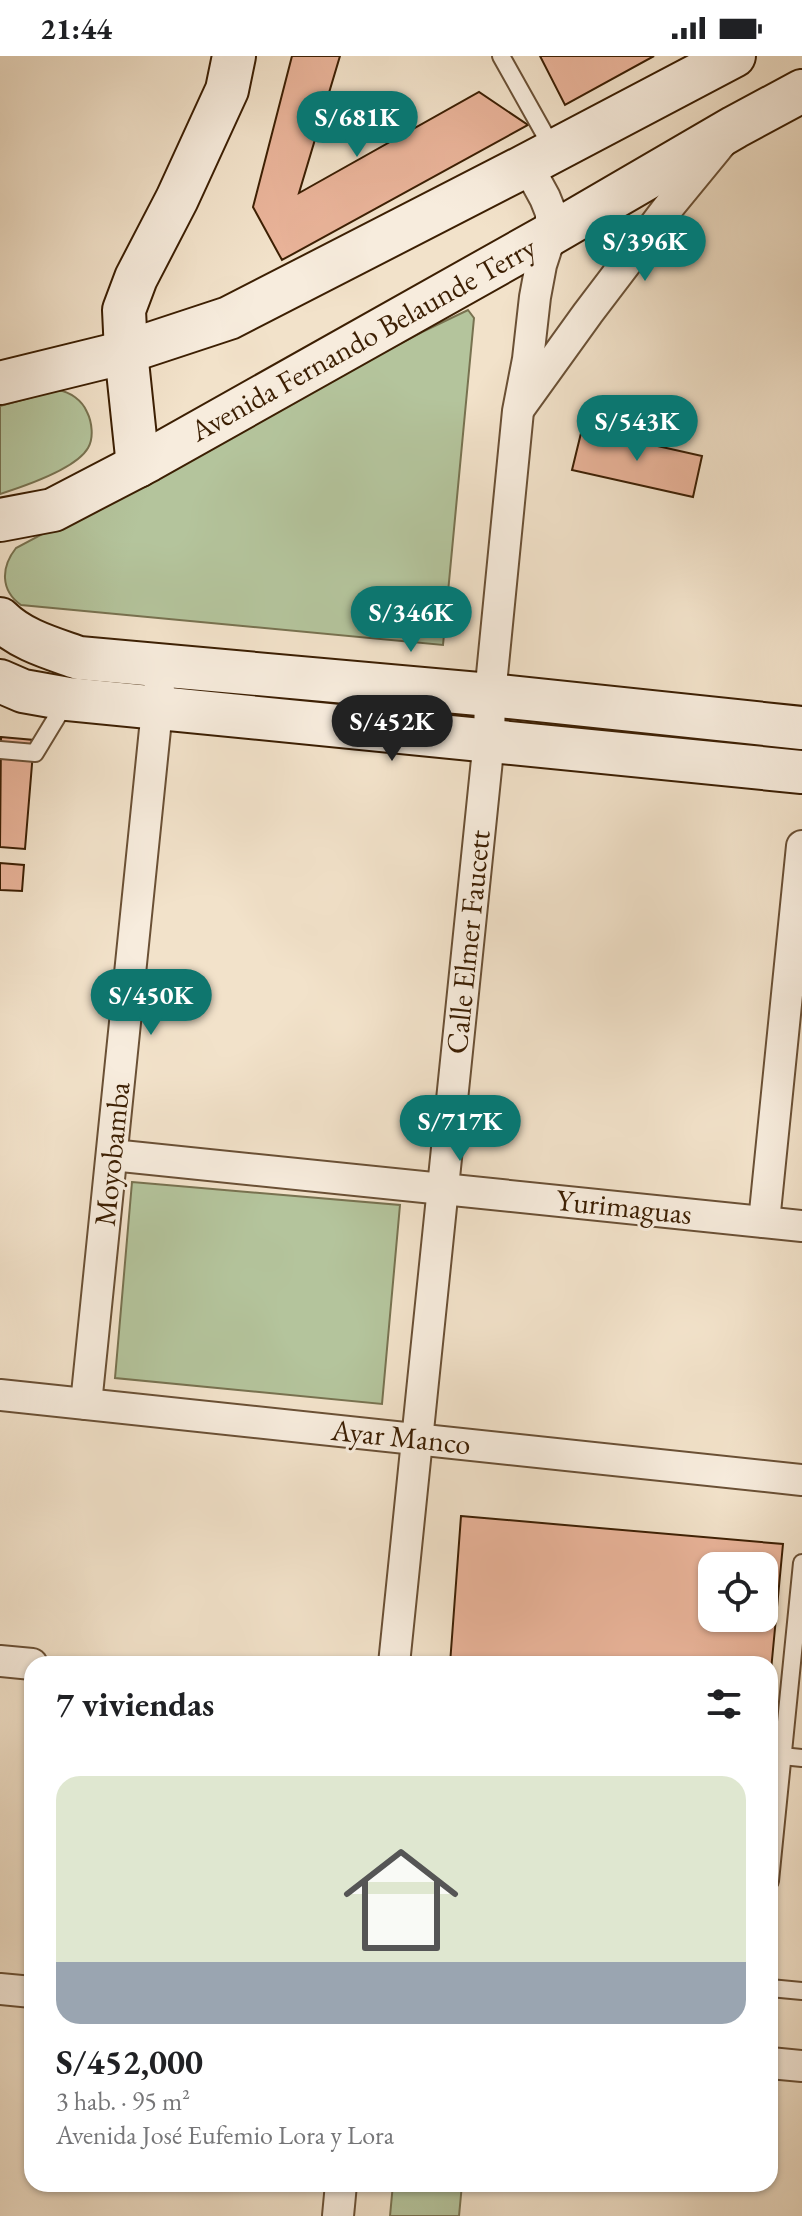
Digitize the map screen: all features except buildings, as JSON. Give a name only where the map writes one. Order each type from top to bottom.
[{"type":"main road","points":[[138,466],[124,310],[136,278],[177,199],[227,90],[234,56]]},
{"type":"main road","points":[[0,383],[126,352],[229,318],[734,56]]},
{"type":"main road","name":"Avenida Fernando Belaunde Terry","points":[[0,520],[53,510],[138,466],[802,91]]},
{"type":"main road","points":[[0,619],[38,644],[79,658],[490,695],[802,728]]},
{"type":"main road","points":[[0,681],[23,691],[68,699],[802,772]]},
{"type":"street","points":[[518,411],[649,232],[735,127]]},
{"type":"street","name":"Calle Elmer Faucett","points":[[395,1656],[489,740],[490,695],[518,411],[535,297],[551,234],[551,213],[545,198],[540,158]]},
{"type":"street","name":"Moyobamba","points":[[86,1404],[161,665]]},
{"type":"street","points":[[764,1222],[802,846]]},
{"type":"street","name":"Yurimaguas","points":[[112,1155],[802,1226]]},
{"type":"street","name":"Ayar Manco","points":[[0,1395],[802,1480]]},
{"type":"street","points":[[0,1661],[24,1663]]},
{"type":"street","points":[[0,1989],[24,1991]]},
{"type":"street","points":[[778,2064],[802,2066]]},
{"type":"street","points":[[338,2216],[340,2192]]},
{"type":"lane","points":[[501,56],[540,158]]},
{"type":"lane","points":[[0,750],[35,753],[68,699]]},
{"type":"lane","points":[[778,1798],[802,1563]]},
{"type":"lane","points":[[782,1756],[802,1758]]},
{"type":"lane","points":[[778,1989],[802,1991]]},
{"type":"green space","points":[[468,310],[474,318],[443,645],[21,605],[9,592],[5,570],[16,548]]},
{"type":"green space","points":[[58,390],[75,397],[85,408],[92,430],[88,448],[82,456],[61,470],[0,494],[0,406]]},
{"type":"green space","points":[[132,1182],[400,1205],[382,1404],[115,1378]]},
{"type":"green space","points":[[392,2192],[461,2192],[459,2216],[390,2216]]}]
